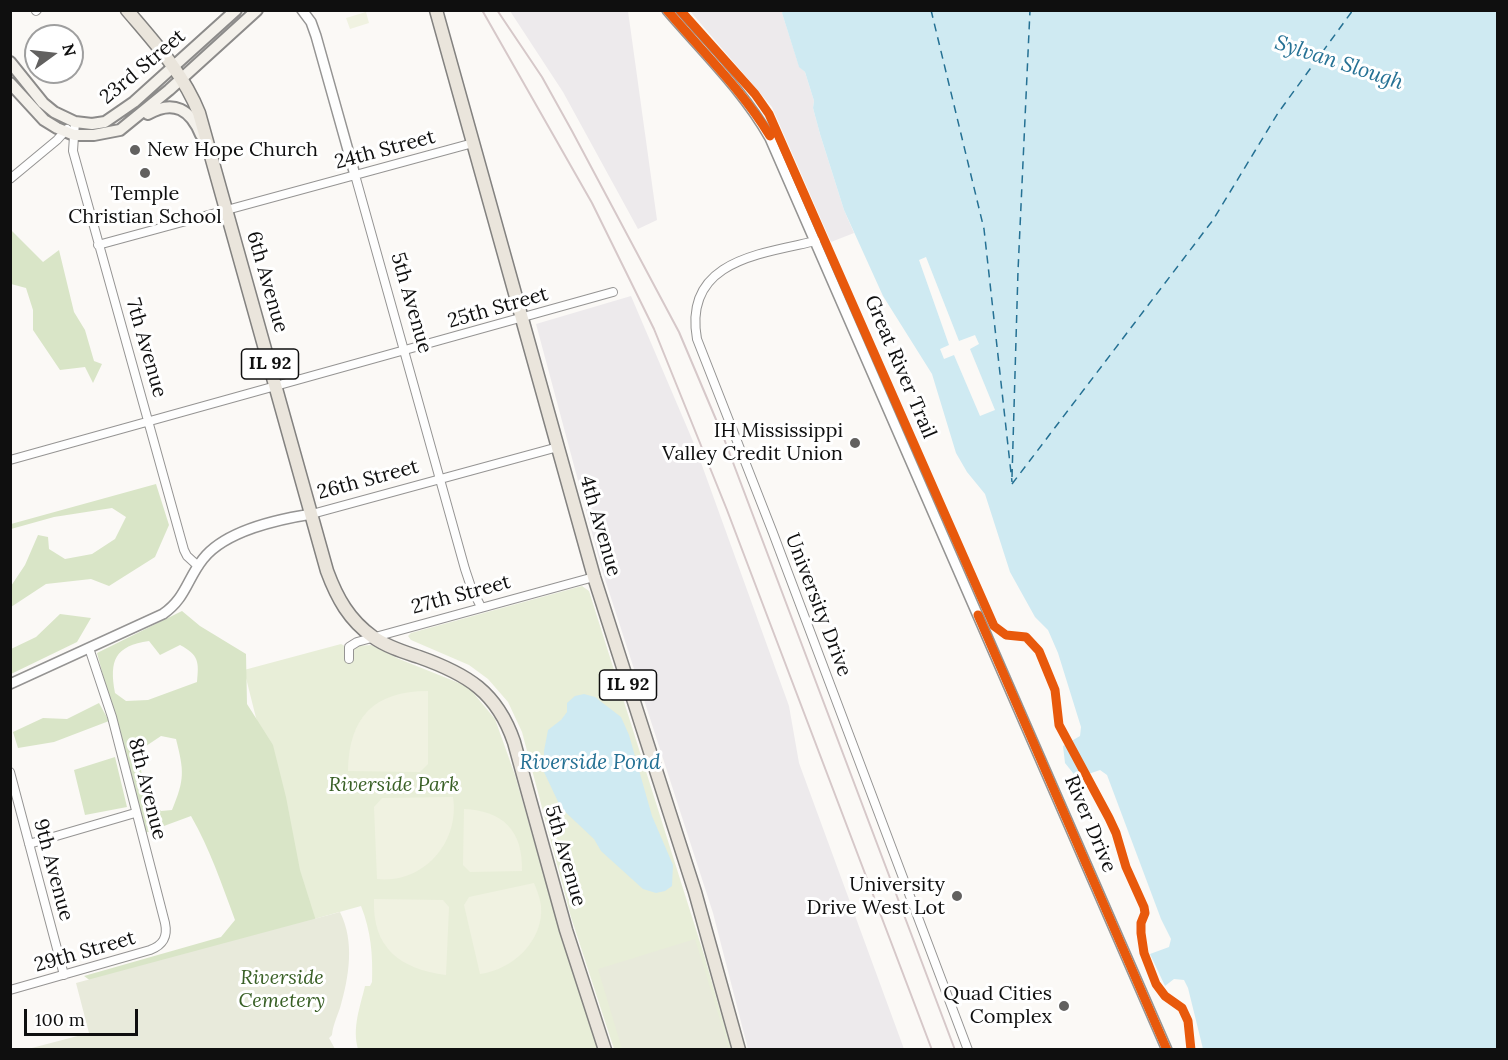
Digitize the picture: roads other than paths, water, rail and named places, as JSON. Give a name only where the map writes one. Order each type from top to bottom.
[{"type":"main road","name":"6th Avenue","points":[[127,10],[166,55],[182,79],[196,107],[327,570],[337,596],[354,620],[375,638]]},
{"type":"main road","name":"23rd Street","points":[[75,122],[92,124],[112,118],[134,102],[236,10]]},
{"type":"main road","name":"23rd Street","points":[[69,133],[94,135],[120,130],[182,79],[257,10]]},
{"type":"main road","name":"4th Avenue","points":[[436,10],[594,577],[695,892],[739,1050]]},
{"type":"main road","points":[[10,62],[44,103],[54,112],[75,122]]},
{"type":"main road","points":[[10,83],[44,120],[69,133]]},
{"type":"main road","points":[[120,130],[163,107],[177,108],[191,116],[196,123],[214,166]]},
{"type":"main road","name":"5th Avenue","points":[[375,638],[464,676],[486,693],[502,714],[513,742],[566,930],[605,1050]]},
{"type":"street","name":"5th Avenue","points":[[302,10],[311,22],[316,36],[471,588],[481,607]]},
{"type":"street","name":"River Drive","points":[[667,10],[741,95],[770,138],[1167,1050]]},
{"type":"street","points":[[10,179],[57,140],[69,133],[75,122]]},
{"type":"street","name":"7th Avenue","points":[[69,133],[98,245],[184,550],[198,566]]},
{"type":"street","name":"24th Street","points":[[98,245],[473,143]]},
{"type":"street","name":"University Drive","points":[[816,241],[746,258],[720,270],[710,279],[697,302],[695,314],[697,339],[773,533],[968,1050]]},
{"type":"street","name":"25th Street","points":[[10,460],[613,292]]},
{"type":"street","name":"26th Street","points":[[198,566],[213,548],[235,535],[558,447]]},
{"type":"street","points":[[10,684],[148,622],[171,608],[184,592],[198,566]]},
{"type":"street","name":"27th Street","points":[[349,659],[352,644],[594,577]]},
{"type":"street","name":"8th Avenue","points":[[89,648],[112,717],[165,923],[164,939]]},
{"type":"street","name":"9th Avenue","points":[[10,772],[64,975]]},
{"type":"street","points":[[29,844],[135,813]]},
{"type":"street","name":"29th Street","points":[[10,990],[150,950],[158,947],[164,939]]},
{"type":"water","name":"Sylvan Slough","points":[[783,10],[1497,11],[1497,1049],[1203,1049],[1184,980],[1174,979],[1165,986],[1150,954],[1169,947],[1171,939],[1161,919],[1107,775],[1100,770],[1077,778],[1065,763],[1063,746],[1080,736],[1081,727],[1058,653],[1048,630],[1035,617],[1010,572],[985,494],[967,472],[956,453],[932,374],[883,296],[844,210],[820,134],[813,108],[814,101],[805,72],[799,67]]},
{"type":"water","name":"Riverside Pond","points":[[584,694],[595,697],[621,717],[629,735],[652,816],[673,865],[672,886],[665,891],[656,893],[643,889],[601,851],[594,839],[561,808],[544,772],[544,751],[548,730],[567,712],[567,703],[575,696]]},
{"type":"railway","points":[[482,10],[592,203],[654,329],[727,510],[932,1050]]},
{"type":"railway","points":[[497,10],[542,77],[679,332],[723,436],[955,1050]]},
{"type":"place","name":"New Hope Church","points":[[135,150]]},
{"type":"place","name":"Temple Christian School","points":[[145,173]]},
{"type":"place","name":"IH Mississippi Valley Credit Union","points":[[855,443]]},
{"type":"place","name":"University Drive West Lot","points":[[957,896]]},
{"type":"place","name":"Quad Cities Complex","points":[[1064,1006]]},
{"type":"park label","name":"Riverside Park","points":[[394,785]]},
{"type":"park label","name":"Riverside Cemetery","points":[[282,990]]}]
